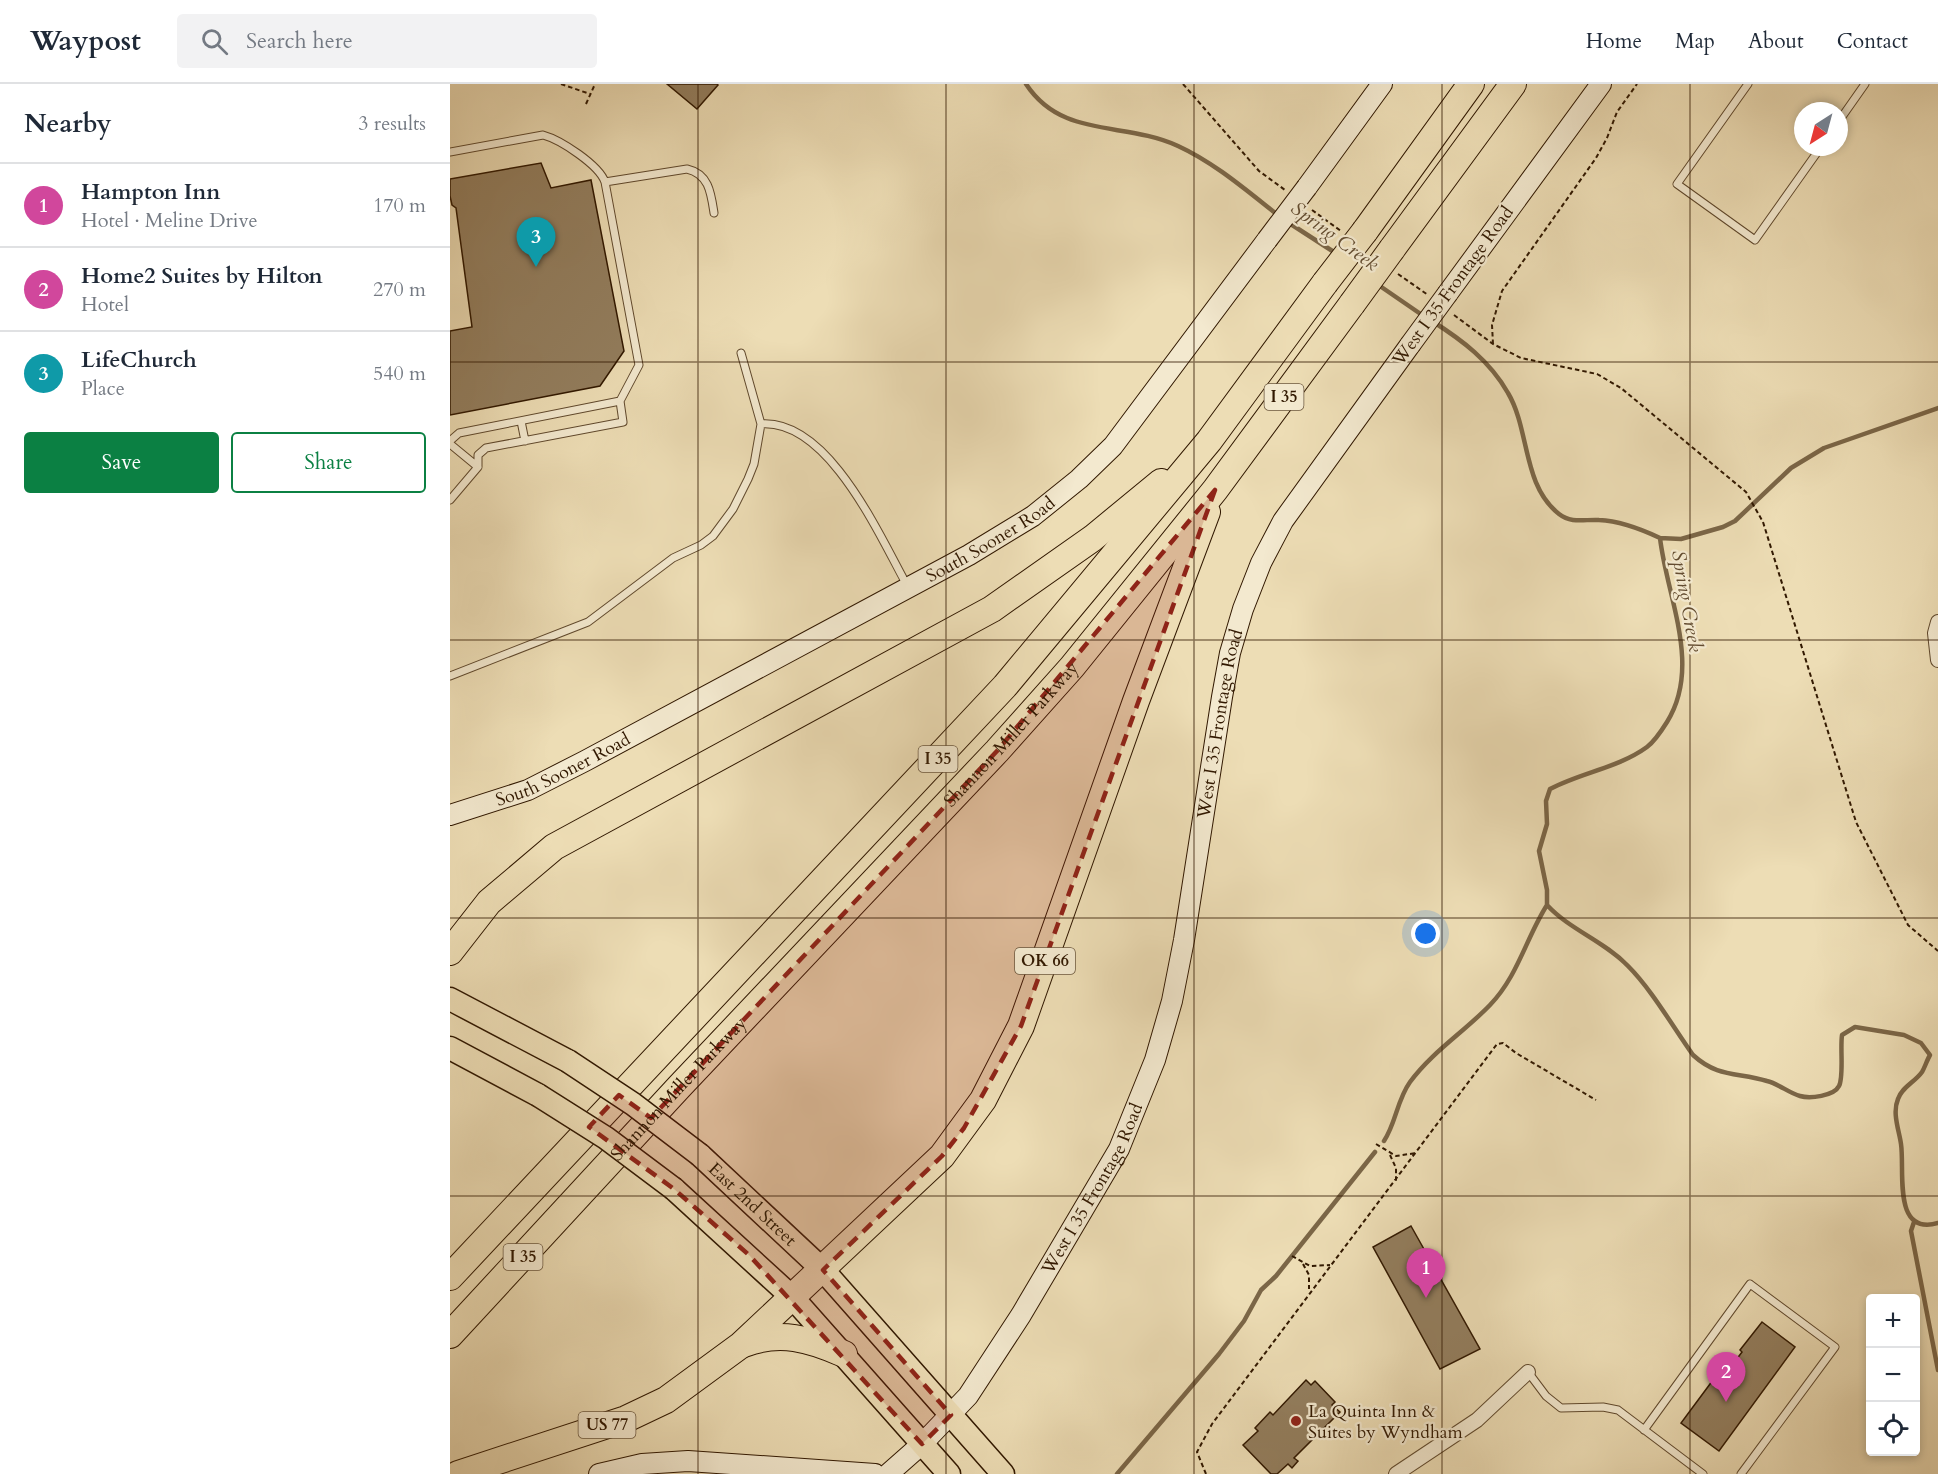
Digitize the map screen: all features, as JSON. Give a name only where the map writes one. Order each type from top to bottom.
[{"type":"highway","name":"Shannon Miller Parkway","points":[[450,1277],[1005,686],[1209,441],[1325,283],[1354,232],[1472,84]]},
{"type":"highway","name":"Shannon Miller Parkway","points":[[450,1335],[679,1087],[997,751],[1072,667],[1215,490],[1352,304],[1391,258],[1513,84]]},
{"type":"highway","points":[[453,944],[489,902],[554,847],[992,609],[1093,538],[1209,441]]},
{"type":"highway","name":"OK 66","points":[[793,1298],[942,1156],[983,1100],[1002,1068],[1025,1015],[1136,701],[1215,490]]},
{"type":"highway","points":[[741,1345],[793,1298]]},
{"type":"highway","name":"US 77","points":[[458,1474],[626,1419],[666,1400],[741,1345],[759,1338],[798,1337],[844,1354]]},
{"type":"main road","name":"East 2nd Street","points":[[450,999],[568,1061],[633,1104],[700,1155],[823,1270],[1003,1474]]},
{"type":"main road","points":[[450,1048],[538,1095],[606,1138],[674,1189],[793,1298],[949,1474]]},
{"type":"street","name":"South Sooner Road","points":[[450,815],[528,790],[969,555],[1033,516],[1105,454],[1143,410],[1267,240],[1306,196],[1382,84]]},
{"type":"street","name":"West I 35 Frontage Road","points":[[922,1444],[968,1396],[1021,1315],[1099,1186],[1119,1149],[1145,1088],[1172,1001],[1184,940],[1230,653],[1243,609],[1261,563],[1307,484],[1410,345],[1447,301],[1601,84]]},
{"type":"street","points":[[1938,622],[1935,633],[1938,660]]},
{"type":"street","points":[[1396,1474],[1477,1420],[1528,1372]]},
{"type":"street","points":[[888,1474],[922,1444]]},
{"type":"street","points":[[599,1474],[642,1464],[688,1461],[875,1474]]},
{"type":"lane","points":[[1748,84],[1677,184],[1755,240],[1815,156]]},
{"type":"lane","points":[[1848,108],[1865,84]]},
{"type":"lane","points":[[450,152],[543,135],[553,138],[598,170],[605,182],[639,365],[638,371],[620,401],[623,422],[482,450],[478,455],[478,467],[450,500]]},
{"type":"lane","points":[[605,182],[692,170],[706,180],[714,213]]},
{"type":"lane","points":[[450,676],[588,622],[673,558],[701,545],[722,524],[741,495],[754,464],[761,424],[741,353]]},
{"type":"lane","points":[[478,467],[450,442],[459,433],[620,401]]},
{"type":"lane","points":[[521,421],[525,441]]},
{"type":"lane","points":[[761,424],[777,424],[794,431],[818,446],[828,456],[845,478],[908,587]]},
{"type":"lane","points":[[1644,1430],[1750,1284],[1835,1347],[1741,1474]]},
{"type":"lane","points":[[1528,1372],[1546,1396],[1561,1408],[1603,1407],[1618,1410],[1703,1474]]},
{"type":"path","points":[[561,84],[590,94]]},
{"type":"path","points":[[585,104],[595,84]]},
{"type":"path","points":[[1183,84],[1259,171],[1287,192]]},
{"type":"path","points":[[1493,344],[1492,325],[1502,291],[1596,158],[1617,112],[1637,84]]},
{"type":"path","points":[[1306,196],[1354,232]]},
{"type":"path","points":[[1391,258],[1427,295]]},
{"type":"path","points":[[1447,301],[1493,344],[1521,358],[1598,374],[1621,388],[1746,492],[1763,522],[1856,822],[1908,925],[1938,951]]},
{"type":"path","points":[[1206,1474],[1197,1452],[1203,1438],[1308,1293],[1396,1181],[1497,1044],[1503,1043],[1528,1061],[1596,1100]]},
{"type":"path","points":[[1376,1144],[1389,1154],[1396,1168],[1396,1181]]},
{"type":"path","points":[[1389,1154],[1402,1156],[1416,1153]]},
{"type":"path","points":[[1292,1256],[1303,1264],[1316,1267],[1330,1265]]},
{"type":"path","points":[[1303,1264],[1310,1281],[1308,1293]]},
{"type":"highlighted area","points":[[1215,490],[1021,1026],[964,1128],[942,1156],[823,1270],[951,1415],[922,1444],[749,1255],[674,1189],[589,1127],[619,1095],[651,1118],[997,751]]},
{"type":"building","points":[[667,84],[717,84],[718,85],[697,109]]},
{"type":"building","points":[[541,163],[551,188],[591,180],[624,351],[600,386],[450,415],[450,331],[472,327],[456,208],[452,205],[450,196],[450,179]]},
{"type":"building","points":[[1411,1226],[1480,1349],[1440,1369],[1373,1247]]},
{"type":"building","points":[[1762,1322],[1795,1347],[1719,1451],[1681,1423],[1713,1380],[1716,1381],[1732,1362],[1733,1364],[1742,1352],[1740,1350]]},
{"type":"building","name":"La Quinta Inn & Suites by Wyndham","points":[[1306,1380],[1311,1385],[1315,1381],[1335,1402],[1332,1405],[1340,1412],[1294,1458],[1298,1461],[1292,1468],[1288,1464],[1277,1474],[1271,1474],[1243,1445],[1258,1431],[1255,1428],[1270,1412],[1273,1415]]},
{"type":"waterway","name":"Spring Creek","points":[[1026,84],[1041,101],[1057,113],[1076,121],[1157,138],[1192,153],[1230,178],[1279,216]]},
{"type":"waterway","name":"Spring Creek","points":[[1286,221],[1337,254]]},
{"type":"waterway","name":"Spring Creek","points":[[1377,284],[1425,317]]},
{"type":"waterway","name":"Spring Creek","points":[[1432,321],[1474,352],[1501,381],[1515,408],[1532,473],[1547,502],[1559,514],[1574,520],[1599,520],[1623,524],[1660,538]]},
{"type":"waterway","points":[[1660,538],[1681,539],[1723,527],[1735,521],[1791,468],[1824,448],[1938,408]]},
{"type":"waterway","name":"Spring Creek","points":[[1660,538],[1675,608],[1682,655],[1682,678],[1677,700],[1665,725],[1656,739],[1647,747],[1624,760],[1550,789],[1546,801],[1547,824],[1539,851],[1547,890],[1547,905],[1566,922],[1619,957],[1654,997],[1693,1055],[1711,1068],[1767,1081],[1800,1096],[1815,1097],[1832,1092],[1839,1086],[1842,1035],[1855,1027],[1904,1035],[1921,1043],[1930,1055],[1922,1072],[1900,1095],[1896,1104],[1902,1156],[1902,1184],[1907,1211],[1913,1220],[1923,1224],[1938,1223]]},
{"type":"waterway","points":[[1384,1141],[1410,1082],[1428,1061],[1500,994],[1547,905]]},
{"type":"waterway","points":[[1117,1474],[1219,1354],[1244,1321],[1261,1290],[1276,1276],[1375,1152]]},
{"type":"waterway","points":[[1914,1222],[1911,1231],[1938,1370]]},
{"type":"place","name":"LifeChurch","points":[[536,267]]},
{"type":"place","name":"Hampton Inn","points":[[1426,1298]]},
{"type":"place","name":"Home2 Suites by Hilton","points":[[1726,1402]]},
{"type":"place","name":"La Quinta Inn & Suites by Wyndham","points":[[1296,1421]]}]
